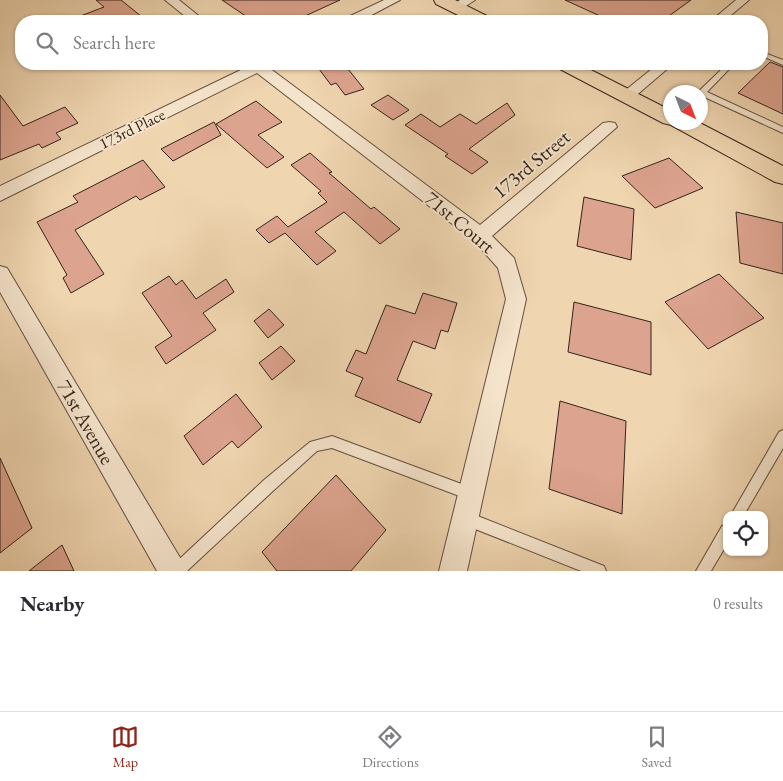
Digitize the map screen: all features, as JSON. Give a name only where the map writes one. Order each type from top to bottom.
[{"type":"main road","points":[[456,2],[474,15]]},
{"type":"main road","points":[[577,70],[663,114]]},
{"type":"main road","points":[[695,130],[783,176]]},
{"type":"street","points":[[171,0],[191,15]]},
{"type":"street","points":[[363,15],[394,0]]},
{"type":"street","points":[[724,15],[743,0]]},
{"type":"street","name":"173rd Place","points":[[0,194],[249,70]]},
{"type":"street","name":"71st Court","points":[[266,70],[480,234],[507,264],[516,299],[453,571]]},
{"type":"street","points":[[627,96],[659,70]]},
{"type":"street","name":"173rd Street","points":[[480,234],[610,127]]},
{"type":"street","name":"71st Avenue","points":[[0,274],[172,571]]},
{"type":"lane","points":[[768,57],[783,63]]},
{"type":"lane","points":[[725,70],[702,93],[783,130]]},
{"type":"lane","points":[[738,511],[783,436]]},
{"type":"lane","points":[[177,571],[269,485],[314,446],[332,442],[470,494]]},
{"type":"lane","points":[[464,518],[599,571]]},
{"type":"lane","points":[[704,571],[723,538]]},
{"type":"building","points":[[96,0],[121,0],[140,15],[83,15],[104,7]]},
{"type":"building","points":[[222,0],[340,0],[307,15],[244,15]]},
{"type":"building","points":[[565,0],[691,0],[670,15],[598,15]]},
{"type":"building","points":[[770,62],[783,67],[783,114],[738,93],[762,70],[768,70]]},
{"type":"building","points":[[320,70],[349,70],[364,89],[345,95],[336,83],[331,85]]},
{"type":"building","points":[[0,95],[23,126],[65,107],[78,123],[56,133],[61,139],[42,148],[39,144],[0,160]]},
{"type":"building","points":[[388,95],[409,110],[393,120],[371,105]]},
{"type":"building","points":[[256,101],[282,122],[258,135],[284,157],[267,168],[216,124]]},
{"type":"building","points":[[507,103],[515,115],[469,149],[488,162],[472,174],[445,156],[448,154],[405,125],[421,114],[440,127],[460,114],[476,124]]},
{"type":"building","points":[[214,122],[221,135],[173,161],[161,149]]},
{"type":"building","points":[[310,153],[332,172],[329,173],[371,209],[374,207],[400,229],[380,244],[344,212],[315,232],[336,251],[317,265],[285,233],[269,243],[256,230],[277,216],[288,227],[327,202],[318,193],[321,191],[291,165]]},
{"type":"building","points":[[669,158],[703,188],[655,208],[622,176]]},
{"type":"building","points":[[143,160],[165,187],[140,200],[136,196],[75,230],[104,274],[71,293],[63,278],[67,275],[37,222],[78,202],[73,196]]},
{"type":"building","points":[[584,197],[634,209],[631,260],[577,246]]},
{"type":"building","points":[[736,212],[783,223],[783,274],[740,263]]},
{"type":"building","points":[[719,274],[764,318],[708,349],[665,302]]},
{"type":"building","points":[[169,276],[176,285],[182,280],[196,299],[226,279],[234,292],[203,313],[216,330],[166,364],[155,347],[172,336],[142,293]]},
{"type":"building","points":[[423,293],[457,303],[448,332],[441,330],[435,349],[413,341],[397,380],[432,394],[420,423],[355,396],[363,378],[346,371],[356,350],[366,354],[386,305],[415,314]]},
{"type":"building","points":[[574,302],[651,322],[651,375],[568,352]]},
{"type":"building","points":[[269,309],[284,325],[268,338],[254,321]]},
{"type":"building","points":[[281,346],[295,361],[272,380],[259,363]]},
{"type":"building","points":[[236,394],[262,427],[238,448],[232,441],[203,465],[184,436]]},
{"type":"building","points":[[560,401],[626,421],[622,514],[549,489]]},
{"type":"building","points":[[0,458],[32,528],[0,553]]},
{"type":"building","points":[[336,475],[386,530],[351,571],[277,571],[262,552]]},
{"type":"building","points":[[62,545],[74,571],[29,571]]}]
